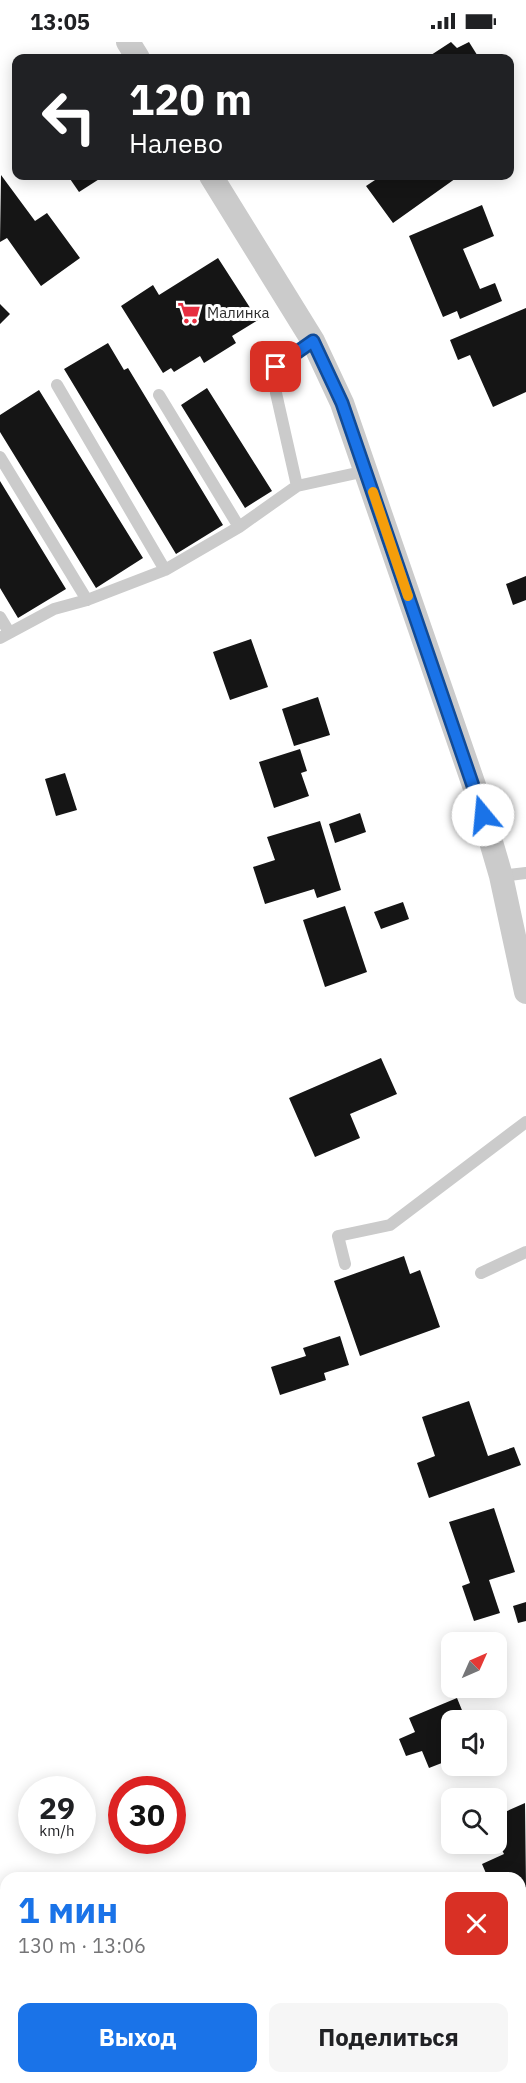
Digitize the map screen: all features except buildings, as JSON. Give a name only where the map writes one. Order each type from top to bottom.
[{"type":"street","points":[[213,180],[313,341],[342,403],[473,783],[501,876],[526,992]]},
{"type":"lane","points":[[297,486],[276,393],[276,367],[313,341]]},
{"type":"lane","points":[[57,385],[165,570]]},
{"type":"lane","points":[[159,395],[239,527]]},
{"type":"lane","points":[[0,457],[87,600]]},
{"type":"lane","points":[[0,617],[4,635],[54,609],[87,600],[165,570],[239,527],[297,486],[366,471]]},
{"type":"lane","points":[[501,876],[526,873]]},
{"type":"lane","points":[[345,1264],[338,1236],[390,1225],[526,1122]]},
{"type":"lane","points":[[481,1273],[526,1252]]},
{"type":"slow traffic","points":[[373,492],[408,596]]},
{"type":"place","name":"Малинка","points":[[189,313]]},
{"type":"route","points":[[276,367],[313,341],[342,403],[483,815]]}]
